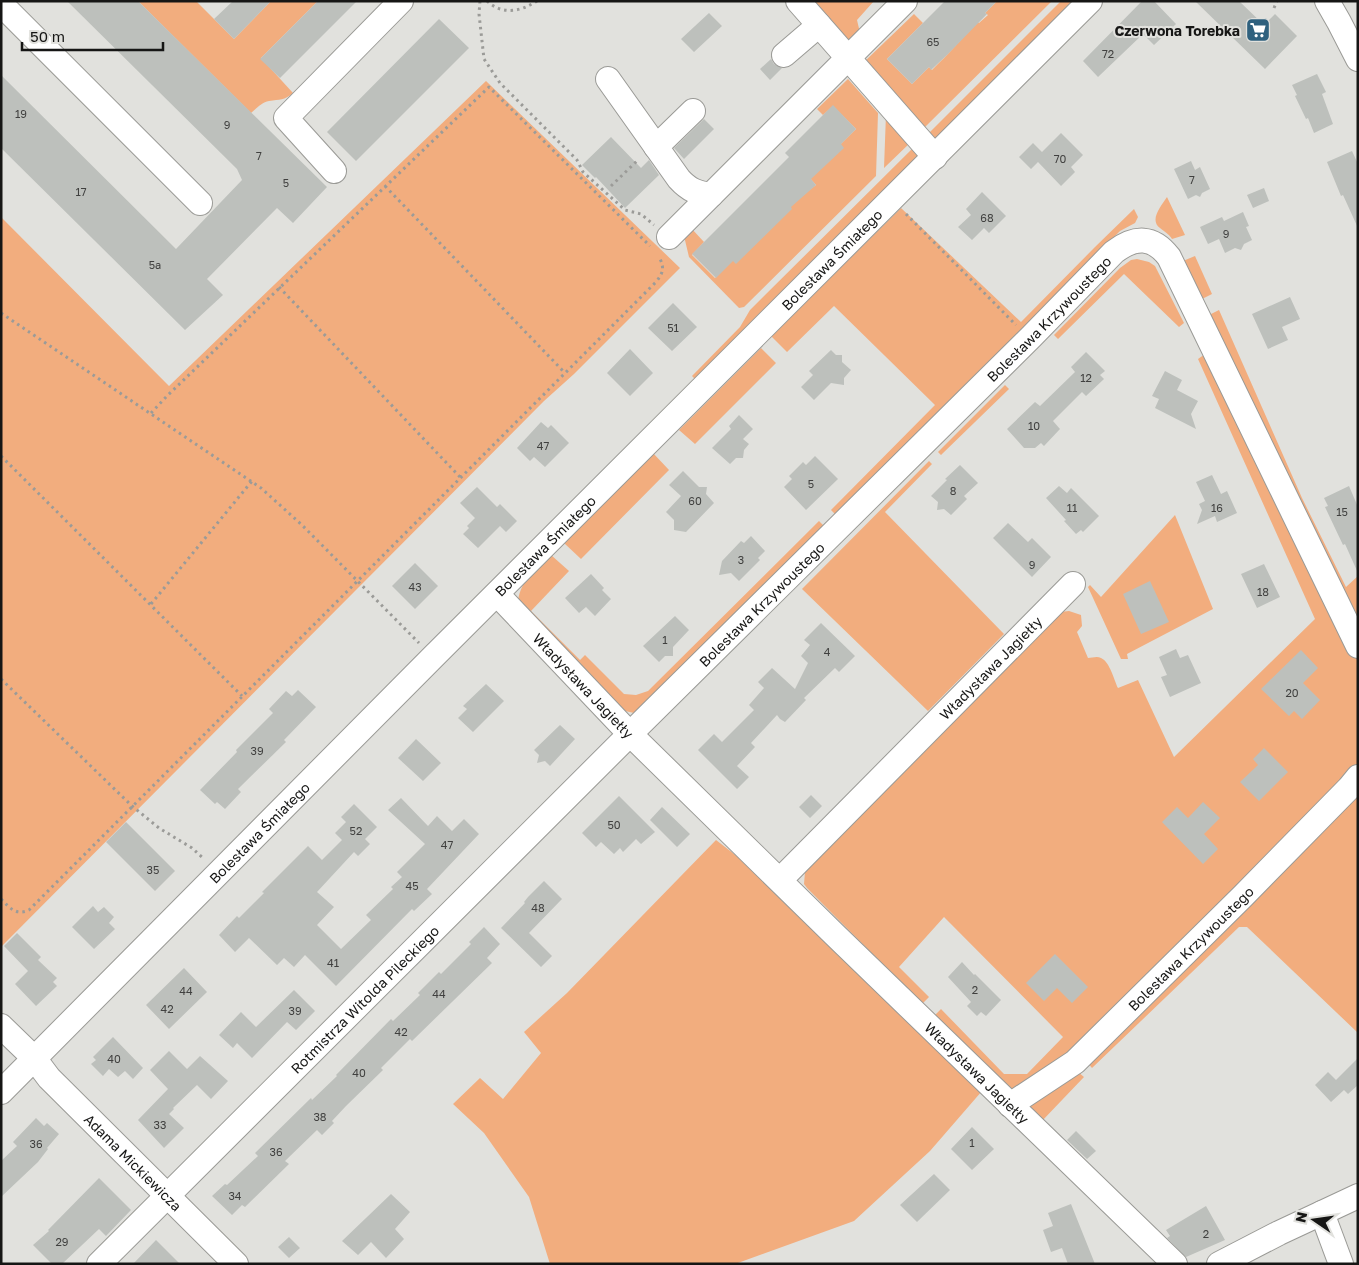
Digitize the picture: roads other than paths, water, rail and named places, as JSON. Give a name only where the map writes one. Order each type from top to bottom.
[{"type":"street","points":[[334,171],[286,118],[401,1]]},
{"type":"street","points":[[798,1],[935,157]]},
{"type":"street","points":[[659,246],[905,1]]},
{"type":"street","name":"Bolesława Śmiałego","points":[[1,1092],[432,658],[1090,1]]},
{"type":"street","points":[[1327,1],[1335,35],[1358,59]]},
{"type":"street","points":[[1,4],[200,203]]},
{"type":"street","points":[[784,55],[819,26]]},
{"type":"street","points":[[608,79],[688,188],[711,195]]},
{"type":"street","points":[[656,146],[693,111]]},
{"type":"street","name":"Bolesława Krzywoustego","points":[[630,734],[1031,337],[1114,252],[1128,243],[1139,240],[1149,241],[1157,245],[1169,257],[1358,646]]},
{"type":"street","name":"Władysława Jagiełły","points":[[780,880],[1073,584]]},
{"type":"street","name":"Władysława Jagiełły","points":[[496,594],[630,734],[1175,1264]]},
{"type":"street","name":"Rotmistrza Witolda Pileckiego","points":[[100,1264],[630,734]]},
{"type":"street","name":"Bolesława Krzywoustego","points":[[1010,1105],[1075,1062],[1250,889],[1358,777]]},
{"type":"street","name":"Adama Mickiewicza","points":[[1,1026],[34,1058],[50,1078],[236,1264]]},
{"type":"street","points":[[1219,1264],[1358,1196]]},
{"type":"street","points":[[1322,1213],[1341,1264]]},
{"type":"place","name":"Czerwona Torebka","points":[[1258,30]]}]
